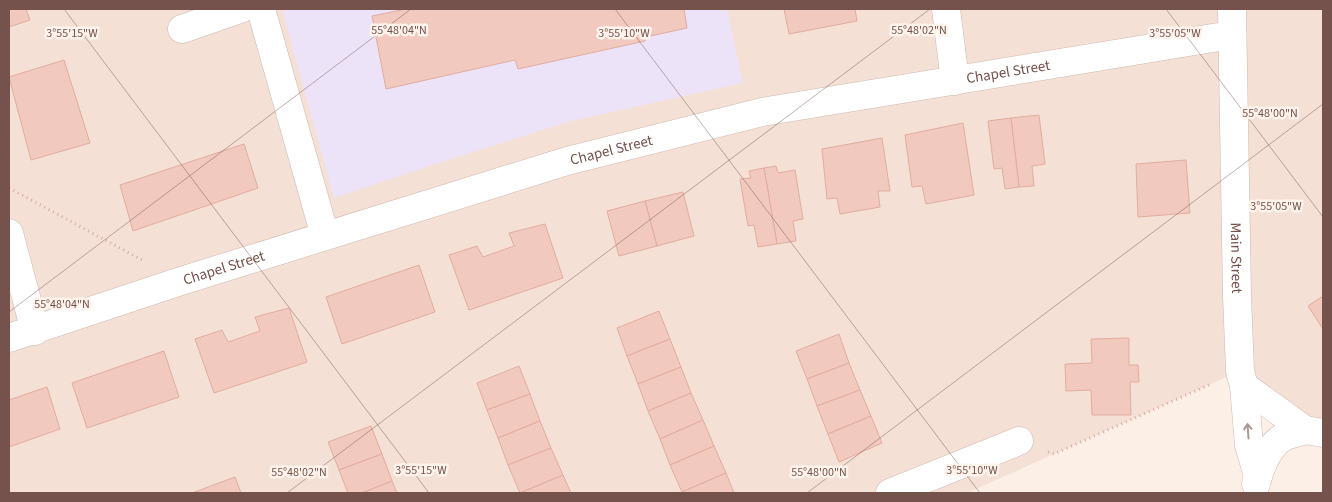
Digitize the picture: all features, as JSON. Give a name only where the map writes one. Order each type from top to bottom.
[{"type":"street","points":[[182,29],[240,9]]},
{"type":"street","points":[[261,9],[325,236]]},
{"type":"street","points":[[946,9],[955,81]]},
{"type":"street","name":"Chapel Street","points":[[9,338],[181,281],[567,161],[752,115],[955,81],[1232,22]]},
{"type":"street","name":"Main Street","points":[[1232,22],[1242,378],[1249,445],[1256,484]]},
{"type":"street","points":[[9,233],[36,330]]},
{"type":"street","name":"Main Street","points":[[1242,378],[1314,432]]},
{"type":"street","name":"Main Street","points":[[1256,484],[1266,456],[1282,438],[1314,432]]},
{"type":"street","points":[[890,493],[1019,441]]},
{"type":"path","points":[[9,188],[181,281]]},
{"type":"path","points":[[1019,441],[1054,454],[1242,378]]},
{"type":"shaded area","points":[[9,9],[1323,9],[1323,446],[1240,371],[967,493],[9,493]]},
{"type":"shaded area","points":[[282,9],[727,9],[743,83],[571,121],[334,198]]},
{"type":"building","points":[[9,9],[26,9],[30,20],[9,27]]},
{"type":"building","points":[[406,9],[684,9],[687,28],[646,37],[645,41],[518,69],[515,60],[386,89],[372,16]]},
{"type":"building","points":[[784,9],[855,9],[857,21],[789,34]]},
{"type":"building","points":[[64,60],[90,143],[31,160],[9,77]]},
{"type":"building","points":[[1039,115],[1045,164],[1032,166],[1034,186],[1019,187],[1011,118]]},
{"type":"building","points":[[1011,118],[1019,187],[1005,189],[1002,168],[994,169],[988,121]]},
{"type":"building","points":[[963,123],[974,195],[926,204],[922,186],[912,187],[905,135]]},
{"type":"building","points":[[882,138],[890,191],[878,191],[880,207],[840,214],[837,198],[827,199],[822,149]]},
{"type":"building","points":[[244,144],[258,188],[133,231],[120,185]]},
{"type":"building","points":[[1186,160],[1190,213],[1138,217],[1136,164]]},
{"type":"building","points":[[776,166],[778,173],[795,170],[803,219],[793,221],[796,241],[777,244],[764,168]]},
{"type":"building","points":[[764,168],[777,244],[758,247],[754,225],[748,226],[740,179],[751,178],[749,171]]},
{"type":"building","points":[[683,192],[694,236],[657,246],[645,201]]},
{"type":"building","points":[[645,201],[657,246],[619,256],[607,211]]},
{"type":"building","points":[[545,224],[563,278],[469,310],[449,255],[477,246],[483,257],[514,246],[509,233]]},
{"type":"building","points":[[419,265],[435,312],[342,344],[326,297]]},
{"type":"building","points":[[1323,296],[1323,329],[1308,306]]},
{"type":"building","points":[[289,308],[307,362],[214,393],[195,339],[222,330],[228,342],[260,331],[255,317]]},
{"type":"building","points":[[659,311],[670,339],[627,356],[617,328]]},
{"type":"building","points":[[839,334],[849,363],[807,379],[796,351]]},
{"type":"building","points":[[1129,338],[1129,365],[1138,365],[1139,382],[1130,382],[1131,415],[1092,415],[1091,390],[1066,391],[1065,364],[1092,363],[1091,339]]},
{"type":"building","points":[[670,339],[681,367],[638,384],[627,356]]},
{"type":"building","points":[[164,351],[179,397],[87,428],[72,383]]},
{"type":"building","points":[[849,363],[860,390],[817,406],[807,379]]},
{"type":"building","points":[[519,366],[530,394],[487,410],[477,383]]},
{"type":"building","points":[[681,367],[691,393],[648,411],[638,384]]},
{"type":"building","points":[[47,387],[60,429],[9,447],[9,400]]},
{"type":"building","points":[[860,390],[871,416],[828,434],[817,406]]},
{"type":"building","points":[[691,393],[703,420],[660,439],[648,411]]},
{"type":"building","points":[[530,394],[540,421],[498,438],[487,410]]},
{"type":"building","points":[[871,416],[882,443],[839,462],[828,434]]},
{"type":"building","points":[[703,420],[714,446],[670,465],[660,439]]},
{"type":"building","points":[[540,421],[551,448],[508,465],[498,438]]},
{"type":"building","points":[[371,426],[382,454],[339,470],[328,442]]},
{"type":"building","points":[[714,446],[726,473],[682,492],[670,465]]},
{"type":"building","points":[[551,448],[563,475],[520,493],[508,465]]},
{"type":"building","points":[[382,454],[392,481],[362,493],[348,493],[339,470]]},
{"type":"building","points":[[726,473],[734,493],[682,493],[682,492]]},
{"type":"building","points":[[563,475],[571,493],[520,493]]},
{"type":"building","points":[[235,477],[241,493],[192,493]]},
{"type":"building","points":[[392,481],[397,493],[362,493]]}]
